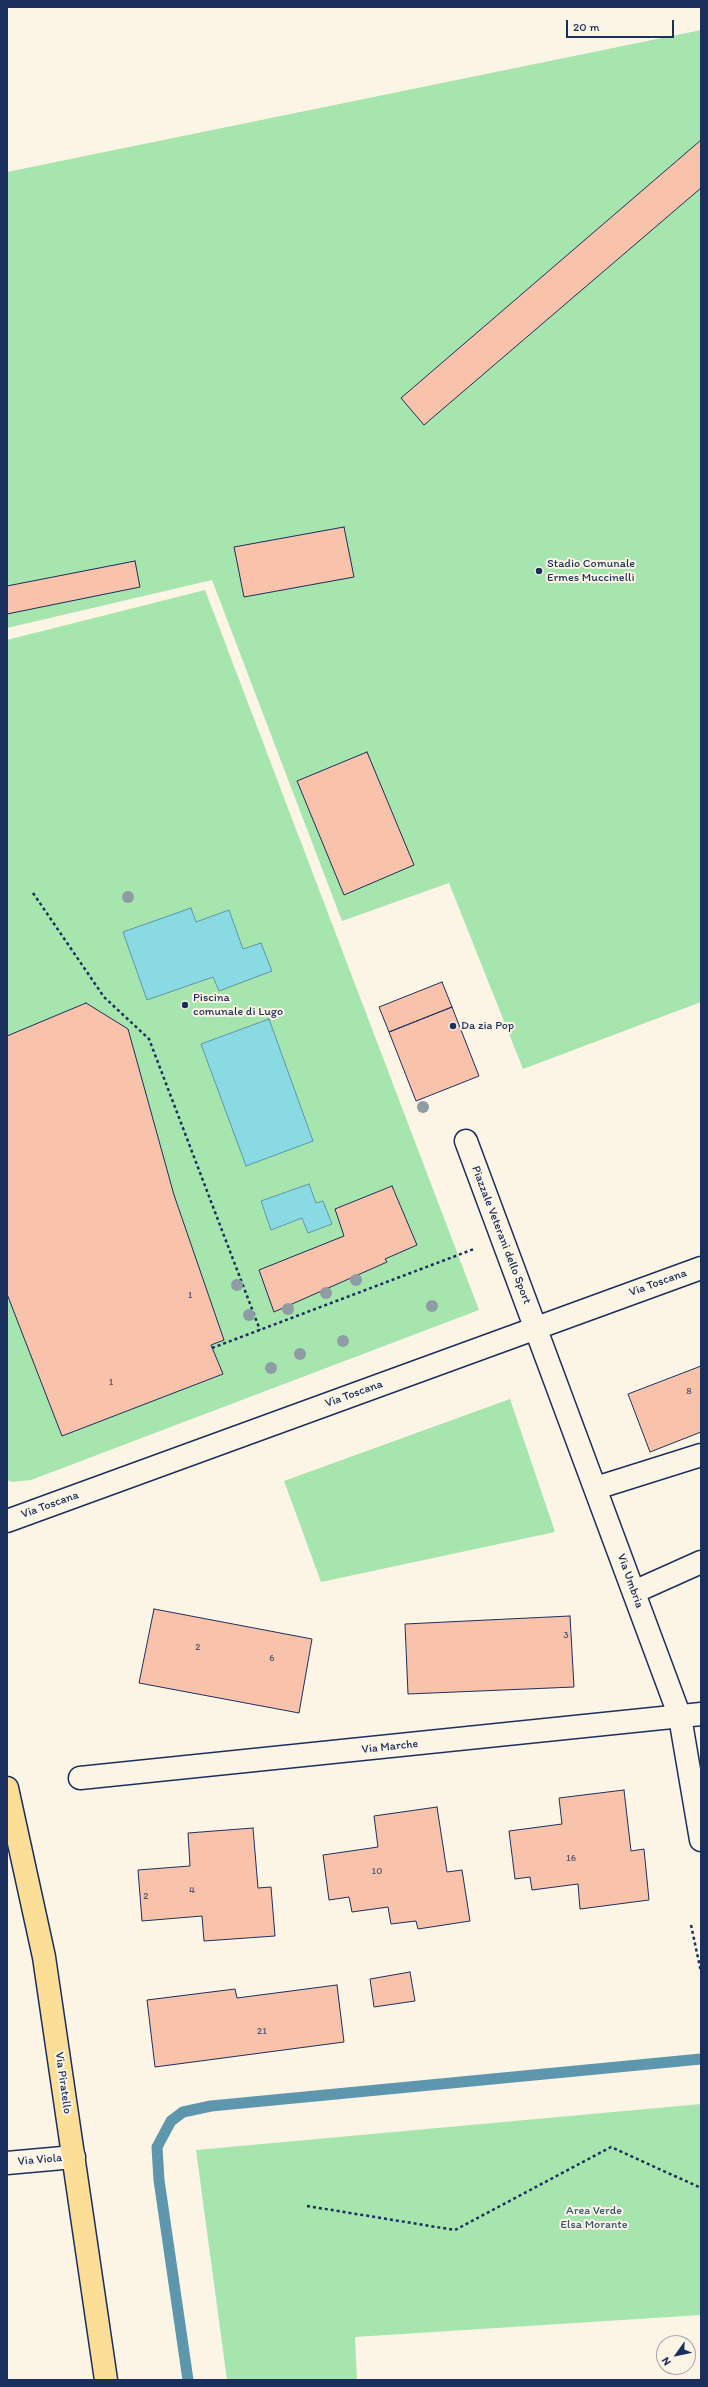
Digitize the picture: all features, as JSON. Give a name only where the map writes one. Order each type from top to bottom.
[{"type":"main road","name":"Via Piratello","points":[[7,1788],[44,1957],[106,2380]]},
{"type":"street","name":"Piazzale Veterani dello Sport","points":[[466,1141],[537,1328]]},
{"type":"street","name":"Via Toscana","points":[[7,1521],[701,1268]]},
{"type":"street","name":"Via Umbria","points":[[537,1328],[634,1592],[690,1715],[701,1840]]},
{"type":"street","points":[[596,1488],[701,1455]]},
{"type":"street","points":[[634,1592],[701,1562]]},
{"type":"street","name":"Via Marche","points":[[80,1778],[690,1715]]},
{"type":"street","name":"Via Viola","points":[[7,2163],[74,2157]]},
{"type":"path","points":[[32,893],[104,997],[149,1039],[260,1330]]},
{"type":"path","points":[[212,1348],[503,1239]]},
{"type":"path","points":[[691,1925],[701,1972]]},
{"type":"path","points":[[307,2206],[455,2230],[611,2147],[701,2188]]},
{"type":"green space","points":[[701,30],[701,1002],[523,1069],[449,883],[342,921],[212,580],[7,628],[7,172]]},
{"type":"green space","name":"Piscina comunale di Lugo","points":[[205,590],[479,1310],[31,1480],[12,1482],[7,1480],[7,640]]},
{"type":"green space","points":[[510,1399],[555,1532],[321,1582],[284,1481]]},
{"type":"green space","name":"Area Verde Elsa Morante","points":[[701,2104],[701,2315],[355,2337],[357,2380],[227,2380],[196,2150]]},
{"type":"water","points":[[191,908],[196,922],[229,910],[243,949],[261,943],[272,971],[219,991],[213,977],[147,1000],[123,932]]},
{"type":"water","points":[[269,1019],[313,1141],[246,1166],[201,1044]]},
{"type":"water","points":[[309,1184],[316,1203],[323,1201],[332,1224],[308,1233],[302,1218],[271,1230],[261,1201]]},
{"type":"building","points":[[701,140],[701,188],[424,425],[401,398]]},
{"type":"building","points":[[344,527],[354,577],[244,597],[234,547]]},
{"type":"building","points":[[135,561],[140,587],[7,614],[7,586]]},
{"type":"building","points":[[367,752],[414,865],[344,895],[297,781]]},
{"type":"building","points":[[442,982],[452,1007],[389,1032],[379,1007]]},
{"type":"building","points":[[86,1003],[128,1029],[174,1195],[224,1340],[211,1345],[223,1374],[62,1436],[7,1294],[7,1036]]},
{"type":"building","points":[[452,1007],[479,1076],[416,1101],[389,1032]]},
{"type":"building","points":[[392,1186],[417,1245],[385,1259],[387,1262],[274,1312],[259,1270],[344,1236],[335,1209]]},
{"type":"building","points":[[701,1366],[701,1432],[650,1452],[628,1394]]},
{"type":"building","points":[[154,1609],[312,1639],[299,1713],[139,1683]]},
{"type":"building","points":[[570,1616],[574,1687],[408,1694],[405,1624]]},
{"type":"building","points":[[624,1790],[631,1851],[644,1849],[649,1900],[580,1909],[578,1884],[532,1890],[530,1877],[515,1879],[509,1831],[562,1824],[559,1798]]},
{"type":"building","points":[[437,1807],[447,1872],[462,1870],[470,1921],[418,1929],[416,1921],[391,1924],[388,1907],[352,1912],[349,1897],[329,1900],[323,1855],[378,1847],[374,1816]]},
{"type":"building","points":[[253,1828],[258,1888],[271,1887],[275,1936],[204,1941],[202,1916],[142,1921],[138,1870],[190,1866],[188,1833]]},
{"type":"building","points":[[410,1972],[415,2001],[374,2007],[370,1979]]},
{"type":"building","points":[[337,1985],[344,2042],[155,2067],[147,2000],[235,1989],[237,1998]]},
{"type":"waterway","points":[[188,2380],[159,2180],[157,2147],[171,2121],[183,2112],[211,2106],[701,2059]]},
{"type":"place","name":"Stadio Comunale Ermes Muccinelli","points":[[539,571]]},
{"type":"place","name":"Piscina comunale di Lugo","points":[[185,1005]]},
{"type":"place","name":"Da zia Pop","points":[[453,1026]]}]
